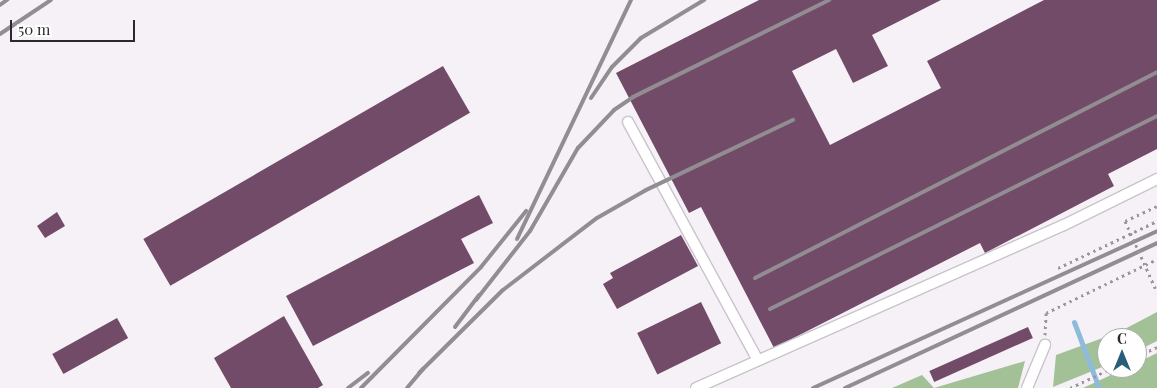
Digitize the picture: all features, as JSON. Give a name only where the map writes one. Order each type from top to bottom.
[{"type":"lane","points":[[628,122],[758,360]]},
{"type":"lane","points":[[696,388],[1064,225],[1157,179]]},
{"type":"lane","points":[[1027,388],[1045,345]]},
{"type":"path","points":[[1157,206],[1125,222],[1157,292]]},
{"type":"path","points":[[1058,268],[1157,222]]},
{"type":"path","points":[[1045,345],[1046,313],[1157,259]]},
{"type":"path","points":[[1070,388],[1097,375]]},
{"type":"green space","points":[[1157,312],[1157,341],[1147,346],[1147,328],[1127,328]]},
{"type":"green space","points":[[1097,340],[1097,369],[1053,387],[1056,355]]},
{"type":"green space","points":[[1157,353],[1157,388],[1083,388],[1104,378],[1147,378],[1147,358]]},
{"type":"green space","points":[[1025,361],[1018,388],[934,388]]},
{"type":"green space","points":[[922,375],[934,388],[892,388]]},
{"type":"building","points":[[759,0],[941,0],[872,35],[888,66],[853,83],[836,49],[792,71],[830,145],[941,88],[927,61],[1044,0],[1157,0],[1157,149],[1108,174],[1114,186],[985,253],[980,243],[774,348],[701,207],[689,213],[616,73]]},
{"type":"building","points":[[443,66],[470,113],[170,286],[143,239]]},
{"type":"building","points":[[479,195],[493,223],[461,239],[474,263],[313,346],[286,296]]},
{"type":"building","points":[[57,212],[65,226],[45,238],[37,226]]},
{"type":"building","points":[[681,235],[698,266],[617,309],[603,284],[613,278],[610,273]]},
{"type":"building","points":[[701,302],[721,343],[657,374],[637,333]]},
{"type":"building","points":[[284,316],[323,385],[318,388],[231,388],[214,358]]},
{"type":"building","points":[[117,318],[128,338],[63,374],[52,354]]},
{"type":"building","points":[[1028,327],[1033,338],[934,382],[929,371]]},
{"type":"waterway","points":[[1074,322],[1099,388]]},
{"type":"railway","points":[[0,5],[7,0]]},
{"type":"railway","points":[[0,34],[51,0]]},
{"type":"railway","points":[[517,239],[631,0]]},
{"type":"railway","points":[[591,98],[612,67],[641,38],[704,0]]},
{"type":"railway","points":[[476,300],[530,231],[578,148],[614,110],[633,97],[829,0]]},
{"type":"railway","points":[[755,278],[1157,72]]},
{"type":"railway","points":[[770,309],[1157,116]]},
{"type":"railway","points":[[419,373],[503,290],[597,218],[646,190],[793,120]]},
{"type":"railway","points":[[361,388],[481,267],[526,211]]},
{"type":"railway","points":[[813,388],[1157,231]]},
{"type":"railway","points":[[845,388],[1157,243]]},
{"type":"railway","points":[[455,327],[479,295]]},
{"type":"railway","points":[[407,388],[423,369]]},
{"type":"railway","points":[[348,388],[368,373]]}]
